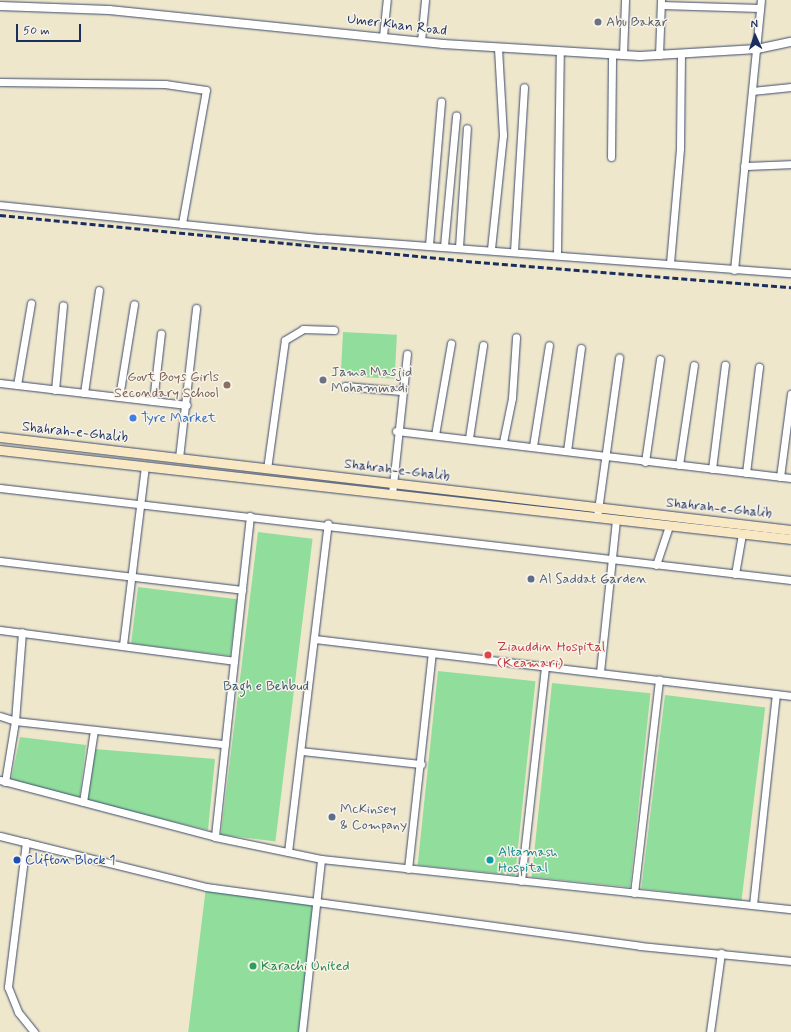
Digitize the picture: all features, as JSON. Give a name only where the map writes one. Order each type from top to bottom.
[{"type":"main road","name":"Shahrah-e-Ghalib","points":[[0,437],[393,483],[597,513],[616,520],[791,539]]},
{"type":"main road","name":"Shahrah-e-Ghalib","points":[[0,450],[392,494],[791,530]]},
{"type":"street","points":[[384,36],[387,0]]},
{"type":"street","points":[[420,41],[425,0]]},
{"type":"street","points":[[622,55],[625,0]]},
{"type":"street","points":[[734,270],[761,0]]},
{"type":"street","points":[[659,55],[661,2],[760,8]]},
{"type":"street","name":"Umer Khan Road","points":[[0,6],[109,10],[498,48],[612,55],[659,55],[757,49],[791,42]]},
{"type":"street","points":[[491,249],[503,135],[498,48]]},
{"type":"street","points":[[557,254],[560,51]]},
{"type":"street","points":[[670,263],[680,148],[681,54]]},
{"type":"street","points":[[611,157],[612,55]]},
{"type":"street","points":[[0,82],[165,84],[206,90],[182,224]]},
{"type":"street","points":[[514,251],[524,87]]},
{"type":"street","points":[[752,91],[791,87]]},
{"type":"street","points":[[429,245],[441,101]]},
{"type":"street","points":[[444,246],[456,116]]},
{"type":"street","points":[[459,247],[467,128]]},
{"type":"street","points":[[744,166],[791,164]]},
{"type":"street","points":[[0,205],[182,224],[429,245],[670,263],[734,270],[791,273]]},
{"type":"street","points":[[84,393],[99,290]]},
{"type":"street","points":[[17,385],[31,303]]},
{"type":"street","points":[[119,397],[134,304]]},
{"type":"street","points":[[55,390],[63,305]]},
{"type":"street","points":[[179,458],[187,405],[196,308]]},
{"type":"street","points":[[267,469],[285,340],[303,329],[334,330]]},
{"type":"street","points":[[153,401],[161,333]]},
{"type":"street","points":[[503,442],[512,398],[516,337]]},
{"type":"street","points":[[435,435],[451,343]]},
{"type":"street","points":[[469,438],[483,345]]},
{"type":"street","points":[[533,446],[549,345]]},
{"type":"street","points":[[567,451],[581,348]]},
{"type":"street","points":[[392,494],[396,431],[407,354]]},
{"type":"street","points":[[597,513],[603,457],[619,358]]},
{"type":"street","points":[[645,462],[660,359]]},
{"type":"street","points":[[678,465],[694,365]]},
{"type":"street","points":[[712,469],[725,365]]},
{"type":"street","points":[[746,473],[759,367]]},
{"type":"street","points":[[0,383],[187,405]]},
{"type":"street","points":[[345,386],[401,391]]},
{"type":"street","points":[[780,477],[791,394]]},
{"type":"street","points":[[396,431],[503,442],[603,457],[791,478]]},
{"type":"street","points":[[123,645],[146,466]]},
{"type":"street","points":[[0,488],[141,506],[328,523],[612,560],[791,580]]},
{"type":"street","points":[[215,837],[250,516]]},
{"type":"street","points":[[600,672],[616,520]]},
{"type":"street","points":[[288,852],[302,751],[328,523]]},
{"type":"street","points":[[656,565],[669,526]]},
{"type":"street","points":[[735,574],[742,534]]},
{"type":"street","points":[[0,561],[242,590]]},
{"type":"street","points":[[0,630],[123,645],[234,661]]},
{"type":"street","points":[[22,632],[15,721],[3,781],[215,837],[321,859],[791,910]]},
{"type":"street","points":[[314,639],[791,696]]},
{"type":"street","points":[[408,869],[421,764],[432,653]]},
{"type":"street","points":[[521,881],[544,666]]},
{"type":"street","points":[[634,893],[659,680]]},
{"type":"street","points":[[753,905],[776,694]]},
{"type":"street","points":[[0,716],[15,721],[225,744]]},
{"type":"street","points":[[83,802],[94,730]]},
{"type":"street","points":[[302,751],[421,764]]},
{"type":"street","points":[[0,836],[206,887],[318,901],[640,946],[791,961]]},
{"type":"street","points":[[26,842],[8,987],[18,1012],[34,1032]]},
{"type":"street","points":[[302,1032],[318,901],[321,859]]},
{"type":"street","points":[[710,1032],[721,953]]},
{"type":"green space","points":[[343,332],[397,335],[395,379],[341,376]]},
{"type":"green space","name":"Bagh e Behbud","points":[[258,532],[313,539],[275,841],[221,835]]},
{"type":"green space","points":[[138,587],[237,599],[230,656],[131,644]]},
{"type":"green space","points":[[438,671],[535,681],[515,875],[418,865]]},
{"type":"green space","points":[[552,683],[650,693],[630,887],[532,877]]},
{"type":"green space","points":[[665,695],[765,707],[741,901],[641,889]]},
{"type":"green space","points":[[20,737],[86,745],[79,803],[10,785]]},
{"type":"green space","points":[[95,749],[215,759],[208,830],[87,801]]},
{"type":"green space","name":"Karachi United","points":[[206,887],[318,901],[302,1032],[188,1032]]},
{"type":"railway","points":[[0,215],[466,261],[791,287]]},
{"type":"place","name":"Abu Bakar","points":[[598,22]]},
{"type":"place","name":"Jama Masjid Mohammadi","points":[[323,380]]},
{"type":"place","name":"Govt Boys Girls Secondary School","points":[[227,385]]},
{"type":"place","name":"Tyre Market","points":[[133,418]]},
{"type":"place","name":"Al Saddat Garden","points":[[531,579]]},
{"type":"place","name":"Ziauddin Hospital (Keamari)","points":[[488,655]]},
{"type":"place","name":"McKinsey & Company","points":[[332,817]]},
{"type":"place","name":"Clifton Block 1","points":[[17,860]]},
{"type":"place","name":"Altamash Hospital","points":[[490,860]]},
{"type":"place","name":"Karachi United","points":[[253,966]]}]
